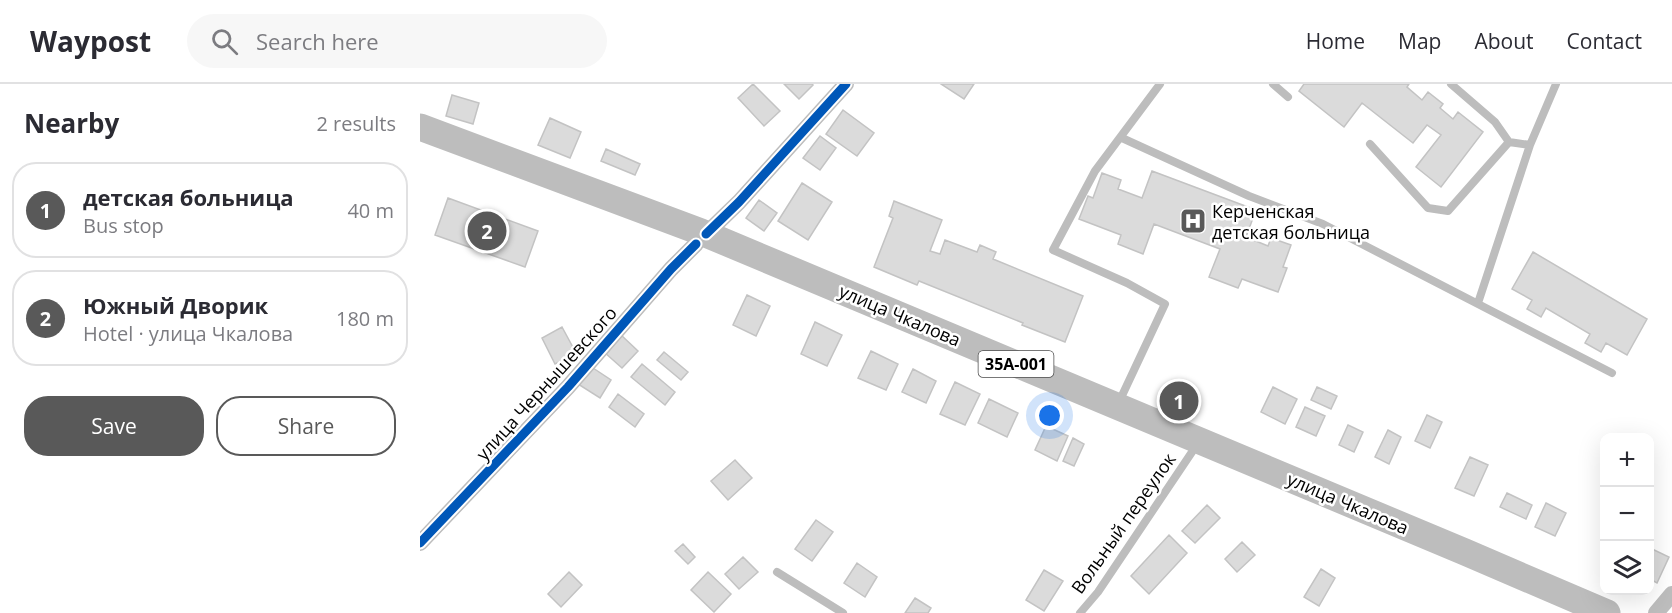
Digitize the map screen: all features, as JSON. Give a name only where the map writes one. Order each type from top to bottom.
[{"type":"main road","name":"улица Чкалова","points":[[420,126],[701,239],[1115,412],[1575,613]]},
{"type":"main road","name":"улица Чкалова","points":[[420,140],[701,239]]},
{"type":"main road","name":"улица Чкалова","points":[[1195,446],[1607,613]]},
{"type":"street","name":"улица Чернышевского","points":[[420,543],[568,387],[670,269],[739,202],[846,84]]},
{"type":"street","points":[[1656,613],[1672,594]]},
{"type":"lane","points":[[1115,412],[1165,304],[1053,250],[1095,171],[1122,138],[1160,84]]},
{"type":"lane","points":[[1272,84],[1288,97]]},
{"type":"lane","points":[[1451,84],[1495,122],[1509,142],[1530,145]]},
{"type":"lane","points":[[1478,303],[1530,145],[1556,84]]},
{"type":"lane","points":[[1122,138],[1249,196],[1323,224],[1612,373]]},
{"type":"lane","points":[[1370,144],[1428,208],[1448,211],[1509,142]]},
{"type":"lane","name":"Вольный переулок","points":[[1080,613],[1105,582],[1195,446]]},
{"type":"lane","points":[[777,572],[843,613]]},
{"type":"building","points":[[753,84],[780,111],[764,126],[738,98]]},
{"type":"building","points":[[784,84],[812,84],[813,85],[799,99]]},
{"type":"building","points":[[941,84],[974,84],[964,99]]},
{"type":"building","points":[[1304,84],[1409,84],[1407,87],[1422,100],[1428,92],[1443,104],[1440,108],[1453,119],[1458,112],[1483,132],[1441,187],[1416,167],[1441,135],[1427,125],[1413,143],[1362,103],[1344,127],[1299,91]]},
{"type":"building","points":[[452,95],[479,103],[473,124],[446,116]]},
{"type":"building","points":[[843,110],[874,133],[857,156],[826,134]]},
{"type":"building","points":[[550,118],[581,132],[570,158],[538,145]]},
{"type":"building","points":[[820,136],[836,148],[820,170],[803,158]]},
{"type":"building","points":[[606,149],[640,164],[635,175],[601,161]]},
{"type":"building","points":[[1152,171],[1256,210],[1246,237],[1268,246],[1271,238],[1291,245],[1283,267],[1287,268],[1278,292],[1242,279],[1238,288],[1209,277],[1220,249],[1154,224],[1143,254],[1118,244],[1121,235],[1079,219],[1088,196],[1093,198],[1102,173],[1121,180],[1118,189],[1142,198]]},
{"type":"building","points":[[802,183],[832,202],[808,240],[778,221]]},
{"type":"building","points":[[448,198],[538,231],[525,267],[435,235]]},
{"type":"building","points":[[759,200],[777,213],[764,231],[746,218]]},
{"type":"building","points":[[894,201],[942,220],[930,251],[940,254],[945,240],[977,252],[980,245],[996,252],[993,259],[1083,296],[1065,342],[919,281],[917,285],[874,267],[893,218],[889,216]]},
{"type":"building","points":[[1533,252],[1647,319],[1627,355],[1606,343],[1601,352],[1585,343],[1590,334],[1546,308],[1541,317],[1527,309],[1532,300],[1512,289]]},
{"type":"building","points":[[747,295],[770,306],[756,336],[733,325]]},
{"type":"building","points":[[815,322],[842,335],[827,366],[801,354]]},
{"type":"building","points":[[562,327],[576,353],[555,364],[542,338]]},
{"type":"building","points":[[620,334],[638,351],[622,368],[604,352]]},
{"type":"building","points":[[871,351],[898,364],[886,390],[858,378]]},
{"type":"building","points":[[664,352],[688,372],[681,380],[657,360]]},
{"type":"building","points":[[642,364],[675,392],[665,405],[631,377]]},
{"type":"building","points":[[590,366],[611,380],[600,398],[578,384]]},
{"type":"building","points":[[913,369],[936,381],[926,403],[902,392]]},
{"type":"building","points":[[955,382],[980,394],[965,425],[940,414]]},
{"type":"building","points":[[1273,387],[1297,399],[1285,424],[1261,412]]},
{"type":"building","points":[[1317,387],[1337,396],[1331,409],[1311,400]]},
{"type":"building","points":[[618,394],[644,414],[635,427],[609,407]]},
{"type":"building","points":[[989,399],[1018,413],[1007,437],[978,423]]},
{"type":"building","points":[[1305,407],[1325,416],[1316,436],[1296,427]]},
{"type":"building","points":[[1427,415],[1442,422],[1430,448],[1415,441]]},
{"type":"building","points":[[1348,425],[1363,432],[1354,452],[1339,445]]},
{"type":"building","points":[[1046,426],[1068,436],[1057,461],[1035,450]]},
{"type":"building","points":[[1388,430],[1401,437],[1389,464],[1375,457]]},
{"type":"building","points":[[1073,438],[1084,444],[1074,466],[1063,461]]},
{"type":"building","points":[[1470,457],[1488,465],[1474,496],[1455,488]]},
{"type":"building","points":[[735,460],[752,478],[728,500],[711,481]]},
{"type":"building","points":[[1507,493],[1532,505],[1526,519],[1500,507]]},
{"type":"building","points":[[1546,503],[1566,513],[1555,536],[1535,527]]},
{"type":"building","points":[[1207,505],[1220,518],[1195,543],[1182,531]]},
{"type":"building","points":[[816,520],[833,532],[812,561],[795,549]]},
{"type":"building","points":[[1169,535],[1187,553],[1149,594],[1131,576]]},
{"type":"building","points":[[1242,542],[1255,555],[1237,572],[1225,559]]},
{"type":"building","points":[[683,544],[695,557],[688,564],[675,551]]},
{"type":"building","points":[[1654,550],[1669,557],[1657,583],[1654,581]]},
{"type":"building","points":[[743,557],[758,572],[739,589],[725,574]]},
{"type":"building","points":[[857,563],[877,577],[865,597],[844,583]]},
{"type":"building","points":[[1321,569],[1335,578],[1319,606],[1304,597]]},
{"type":"building","points":[[1044,570],[1063,581],[1044,611],[1026,600]]},
{"type":"building","points":[[569,572],[582,585],[561,607],[548,594]]},
{"type":"building","points":[[708,572],[731,594],[714,612],[691,590]]},
{"type":"building","points":[[915,598],[931,608],[928,613],[905,613]]},
{"type":"cycle path","points":[[706,234],[739,202],[846,84]]},
{"type":"cycle path","points":[[420,543],[568,387],[671,269],[696,244]]},
{"type":"place","name":"Керченская детская больница","points":[[1193,221]]},
{"type":"place","name":"Южный Дворик","points":[[487,231]]},
{"type":"place","name":"детская больница","points":[[1179,401]]}]
